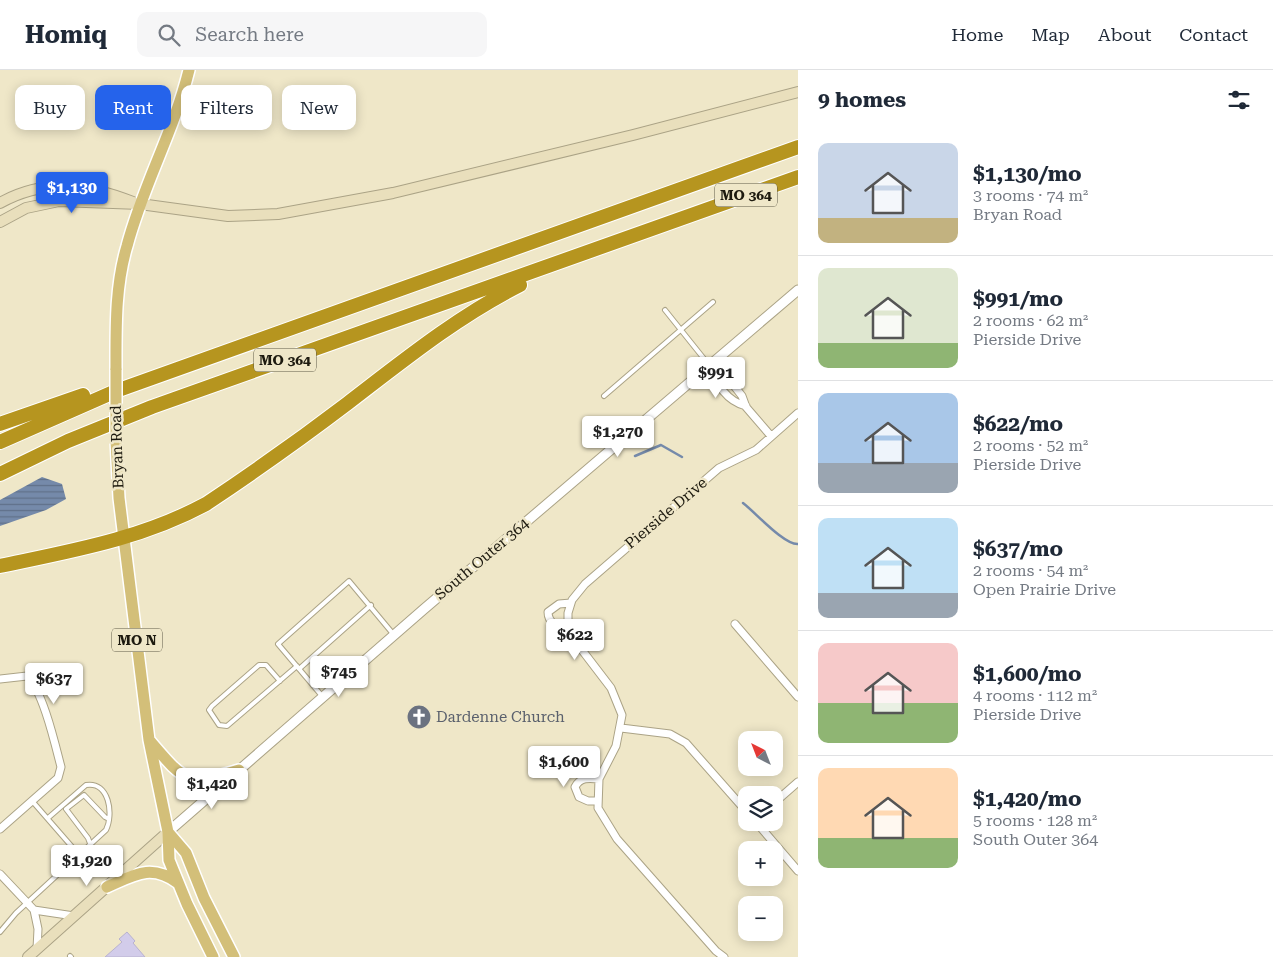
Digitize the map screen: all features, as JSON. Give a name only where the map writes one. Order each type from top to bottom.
[{"type":"highway","name":"MO 364","points":[[0,442],[77,407],[163,373],[798,147]]},
{"type":"highway","name":"MO 364","points":[[0,474],[53,448],[134,413],[798,177]]},
{"type":"highway","points":[[0,566],[124,539],[188,514],[206,504],[464,316],[499,295],[574,257]]},
{"type":"highway","points":[[0,424],[97,390],[163,373]]},
{"type":"main road","name":"Bryan Road","points":[[189,70],[174,122],[140,204],[126,247],[119,285],[116,370],[117,480],[149,740],[168,832],[169,860],[213,957]]},
{"type":"main road","points":[[0,222],[26,208],[53,201],[140,204],[228,216],[278,214],[393,193],[633,136],[798,92]]},
{"type":"main road","points":[[0,203],[27,191],[57,186],[103,190],[140,204]]},
{"type":"main road","points":[[149,740],[170,765],[191,780],[212,778],[239,770]]},
{"type":"main road","points":[[28,957],[168,832],[186,853],[204,898],[234,957]]},
{"type":"main road","points":[[107,887],[142,872],[162,873],[178,883]]},
{"type":"street","name":"South Outer 364","points":[[168,832],[394,635],[798,290]]},
{"type":"street","points":[[709,365],[728,378],[742,396],[746,406],[771,436]]},
{"type":"street","points":[[709,365],[718,386],[735,404],[746,406]]},
{"type":"street","name":"Pierside Drive","points":[[571,603],[585,584],[601,569],[719,468],[756,450],[798,413]]},
{"type":"street","points":[[568,630],[568,614],[571,603],[558,604],[548,612],[548,618],[553,623],[568,630],[619,702],[622,715],[622,728],[616,746],[599,779],[598,808],[617,839],[716,952],[724,957]]},
{"type":"street","points":[[735,624],[798,697]]},
{"type":"street","points":[[0,679],[27,676],[33,682],[41,698],[61,767],[58,778],[33,802],[0,829]]},
{"type":"street","points":[[622,728],[670,734],[686,743],[738,802]]},
{"type":"street","points":[[597,801],[588,801],[579,797],[575,787],[577,783],[584,779],[599,779]]},
{"type":"street","points":[[783,795],[798,782]]},
{"type":"street","points":[[764,831],[798,871]]},
{"type":"street","points":[[0,874],[34,910],[74,916]]},
{"type":"street","points":[[34,910],[38,929],[37,949]]},
{"type":"lane","points":[[604,396],[713,302]]},
{"type":"lane","points":[[665,310],[709,365]]},
{"type":"lane","points":[[322,697],[278,644],[349,581],[371,605],[394,635]]},
{"type":"lane","points":[[280,680],[266,665],[259,665],[212,706],[209,710],[210,715],[219,725],[227,726],[371,605]]},
{"type":"lane","points":[[0,932],[26,903],[91,846],[106,830],[109,819],[106,796],[102,787],[86,784],[48,818]]},
{"type":"lane","points":[[91,846],[88,838],[66,809],[84,795],[109,819]]},
{"type":"lane","points":[[33,802],[80,856]]},
{"type":"water","points":[[42,477],[62,484],[66,499],[46,510],[0,526],[0,500]]},
{"type":"building","points":[[127,932],[135,941],[133,943],[145,957],[105,957],[122,942],[119,939]]},
{"type":"waterway","points":[[635,456],[661,445],[682,457]]},
{"type":"waterway","points":[[743,503],[778,534],[792,543],[798,544]]},
{"type":"place","name":"Dardenne Church","points":[[419,717]]}]
